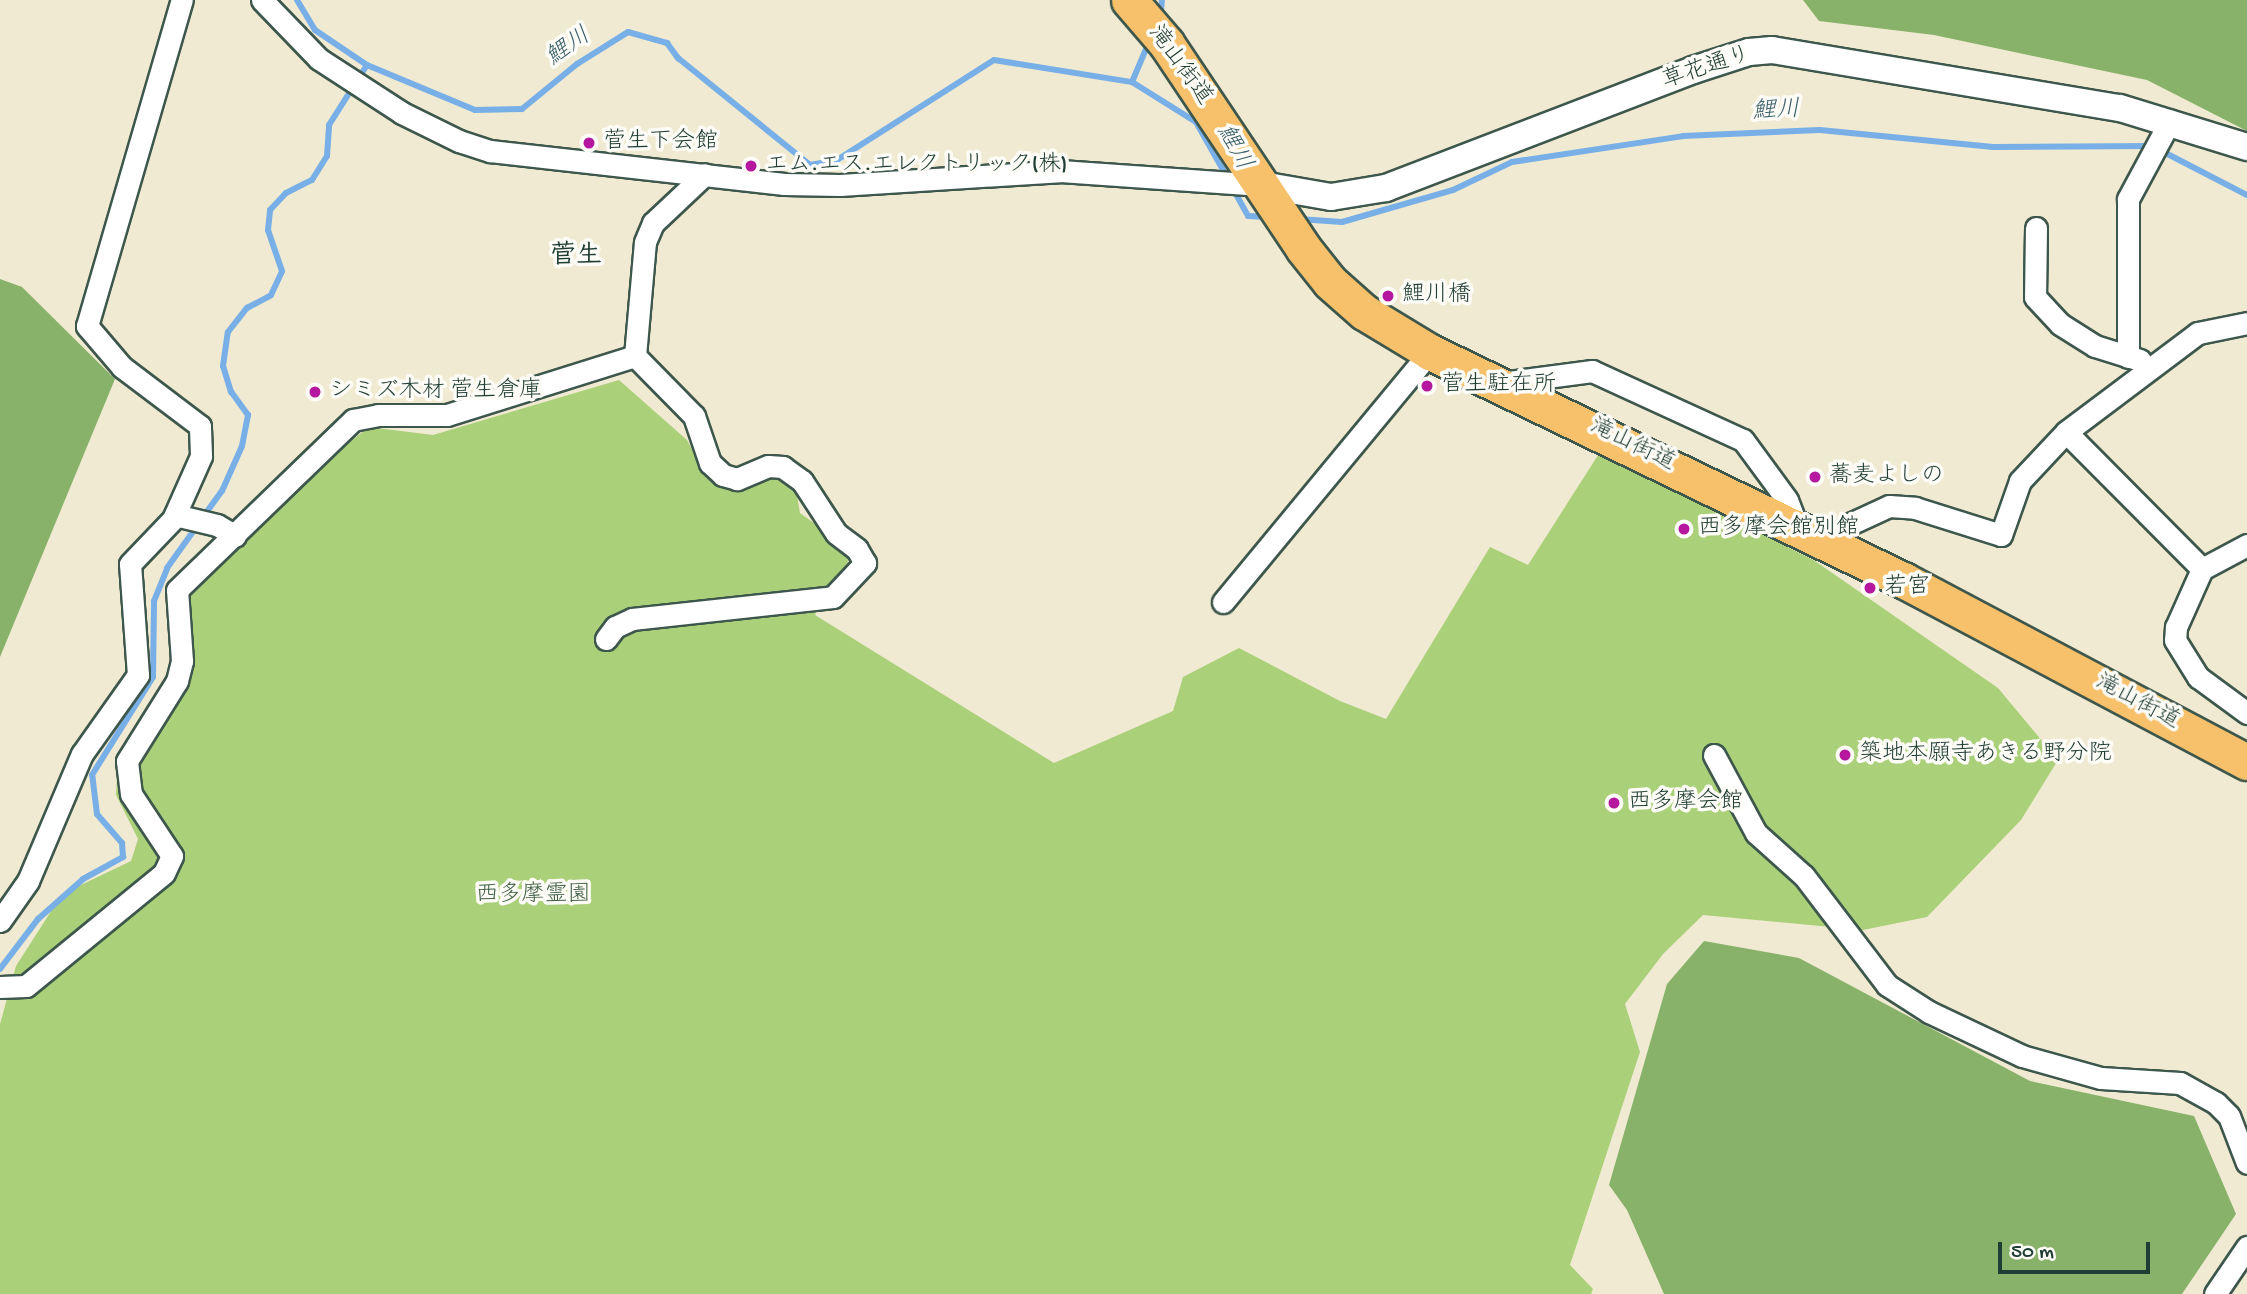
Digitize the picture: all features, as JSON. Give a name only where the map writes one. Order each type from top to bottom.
[{"type":"highway","name":"滝山街道","points":[[1129,0],[1166,43],[1258,190],[1330,282],[1364,312],[1430,352],[1501,383],[1830,543],[2247,762]]},
{"type":"street","points":[[0,921],[28,881],[82,754],[138,675],[130,564],[176,515],[201,456],[200,426],[122,367],[87,326],[182,0]]},
{"type":"street","points":[[262,0],[300,42],[372,94],[459,141],[490,150],[705,174],[840,185],[1060,171],[1258,190]]},
{"type":"street","name":"草花通り","points":[[1258,190],[1331,197],[1376,190],[1693,70],[1749,52],[1772,50],[2120,108],[2166,128],[2247,147]]},
{"type":"street","points":[[2128,357],[2128,199],[2166,128]]},
{"type":"street","points":[[606,639],[615,627],[632,619],[834,597],[865,563],[857,549],[836,533],[802,481],[783,467],[768,466],[737,479],[723,475],[710,463],[694,416],[635,356],[645,242],[653,223],[705,174]]},
{"type":"street","points":[[2036,228],[2035,297],[2060,324],[2095,346],[2156,365]]},
{"type":"street","points":[[1830,543],[1850,524],[1888,506],[1915,508],[2001,535],[2020,481],[2066,432],[2198,333],[2247,323]]},
{"type":"street","points":[[1223,602],[1430,352]]},
{"type":"street","points":[[5,986],[26,986],[164,873],[172,856],[131,794],[127,761],[177,681],[182,661],[177,590],[226,531],[353,420],[378,415],[447,415],[635,356]]},
{"type":"street","points":[[1501,383],[1592,371],[1743,440],[1787,500],[1798,528]]},
{"type":"street","points":[[2066,432],[2202,569]]},
{"type":"street","points":[[176,515],[226,531]]},
{"type":"street","points":[[2247,545],[2202,569],[2176,627],[2175,640],[2198,677],[2247,713]]},
{"type":"street","points":[[1714,755],[1756,833],[1804,876],[1887,985],[1929,1012],[2022,1056],[2101,1078],[2180,1083],[2216,1103],[2229,1116],[2247,1163]]},
{"type":"street","points":[[2215,1294],[2247,1247]]},
{"type":"green space","points":[[1803,0],[2247,0],[2247,131],[2147,80],[1934,35],[1819,21]]},
{"type":"green space","points":[[0,279],[22,287],[115,379],[0,657]]},
{"type":"green space","name":"西多摩霊園","points":[[619,380],[687,440],[702,468],[767,471],[795,484],[800,513],[847,547],[848,567],[829,583],[815,615],[1054,763],[1173,711],[1183,677],[1239,648],[1340,701],[1386,719],[1490,547],[1528,565],[1600,452],[1815,561],[1998,688],[2058,760],[2021,820],[1927,917],[1863,930],[1703,915],[1663,954],[1625,1004],[1640,1052],[1570,1265],[1593,1289],[1591,1294],[0,1294],[0,1024],[16,966],[62,894],[131,861],[138,839],[116,795],[118,759],[172,672],[187,588],[257,532],[330,457],[369,427],[433,435]]},
{"type":"green space","points":[[1704,941],[1799,958],[2030,1081],[2194,1116],[2236,1214],[2182,1294],[1664,1294],[1627,1210],[1609,1185],[1667,984]]},
{"type":"waterway","name":"鯉川","points":[[297,0],[315,30],[367,65],[475,110],[522,109],[577,64],[628,32],[667,43],[678,58],[810,165],[837,160],[994,60],[1132,82],[1196,122],[1227,177]]},
{"type":"waterway","points":[[1161,11],[1162,0]]},
{"type":"waterway","points":[[1132,82],[1146,49]]},
{"type":"waterway","points":[[203,517],[222,491],[242,446],[248,415],[231,392],[223,366],[228,332],[247,308],[271,295],[282,271],[268,230],[270,210],[286,193],[312,180],[327,156],[329,125],[367,65]]},
{"type":"waterway","name":"鯉川","points":[[1299,219],[1342,222],[1453,190],[1512,162],[1683,136],[1820,130],[1993,147],[2152,146],[2247,195]]},
{"type":"waterway","name":"鯉川","points":[[1232,187],[1248,216],[1267,217]]},
{"type":"waterway","points":[[0,969],[38,919],[83,879],[123,857],[122,843],[97,814],[92,775],[153,677],[154,601],[167,568],[197,526]]},
{"type":"place","name":"菅生下会館","points":[[589,143]]},
{"type":"place","name":"エム.エス.エレクトリック(株)","points":[[751,166]]},
{"type":"place","name":"鯉川橋","points":[[1388,296]]},
{"type":"place","name":"菅生駐在所","points":[[1427,386]]},
{"type":"place","name":"シミズ木材 菅生倉庫","points":[[315,392]]},
{"type":"place","name":"蕎麦よしの","points":[[1815,477]]},
{"type":"place","name":"西多摩会館別館","points":[[1684,529]]},
{"type":"place","name":"若宮","points":[[1870,588]]},
{"type":"place","name":"築地本願寺あきる野分院","points":[[1845,755]]},
{"type":"place","name":"西多摩会館","points":[[1614,803]]},
{"type":"district","name":"菅生","points":[[576,258]]}]
